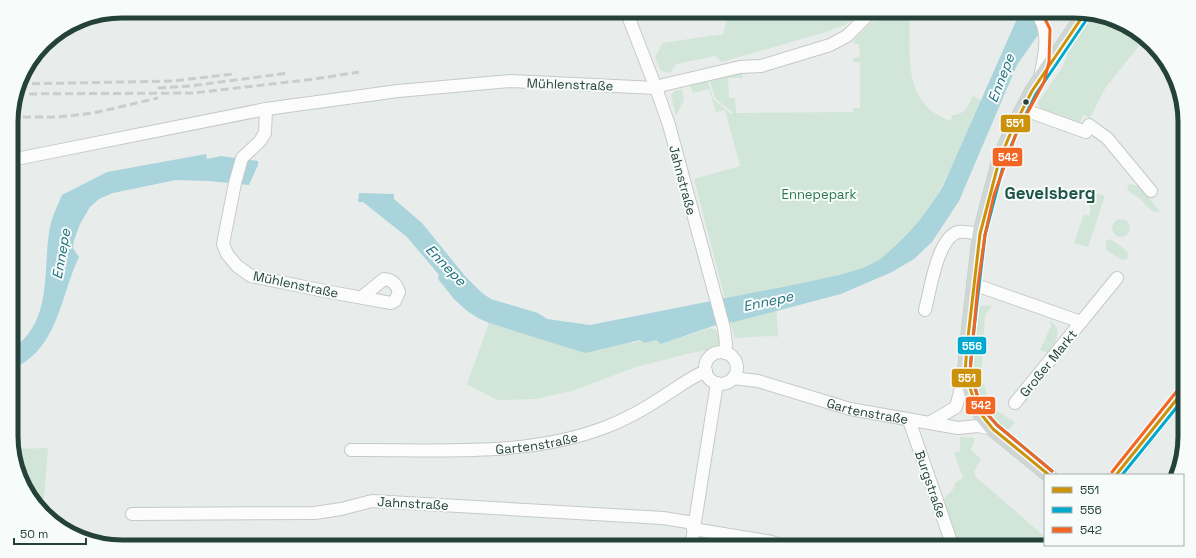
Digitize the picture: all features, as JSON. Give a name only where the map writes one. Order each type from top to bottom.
[{"type":"main road","points":[[1048,474],[993,429],[977,409],[965,373],[972,284],[980,234],[999,161],[1022,109],[1081,19]]},
{"type":"main road","points":[[1117,474],[1178,398]]},
{"type":"street","name":"Jahnstraße","points":[[629,18],[669,125],[724,328],[726,344],[725,353]]},
{"type":"street","name":"Mühlenstraße","points":[[18,159],[266,109],[398,91],[511,81],[656,88],[663,85],[740,67],[761,66],[825,47],[847,36],[866,18]]},
{"type":"street","points":[[1039,18],[1045,30],[1046,46],[1040,80]]},
{"type":"street","name":"Mühlenstraße","points":[[266,109],[265,134],[260,141],[242,158],[235,184],[223,244],[227,254],[237,266],[251,276],[362,297]]},
{"type":"street","points":[[1022,109],[1086,132],[1089,125],[1106,138],[1151,191]]},
{"type":"street","points":[[925,310],[941,248],[953,235],[958,232],[980,234]]},
{"type":"street","name":"Großer Markt","points":[[1015,404],[1117,278]]},
{"type":"street","name":"Großer Markt","points":[[972,284],[1081,322]]},
{"type":"street","points":[[725,353],[734,359],[737,364],[737,369],[733,378],[729,382],[717,383],[708,376],[706,371],[706,366],[710,357],[715,354],[725,353]]},
{"type":"street","name":"Gartenstraße","points":[[737,364],[758,381]]},
{"type":"street","name":"Gartenstraße","points":[[351,450],[506,449],[566,440],[587,434],[627,418],[645,409],[696,375],[706,371]]},
{"type":"street","points":[[931,422],[956,407],[965,373]]},
{"type":"street","name":"Gartenstraße","points":[[733,378],[758,381],[850,409],[909,420],[931,422],[958,428],[978,426],[993,429]]},
{"type":"street","points":[[692,540],[717,383]]},
{"type":"street","name":"Burgstraße","points":[[909,420],[951,540]]},
{"type":"street","name":"Jahnstraße","points":[[132,514],[314,514],[341,509],[372,500],[664,518],[694,526],[762,540]]},
{"type":"green space","points":[[727,18],[853,18],[845,25],[829,31],[722,62],[715,56],[676,64],[670,73],[661,71],[655,58],[662,43],[723,34]]},
{"type":"green space","name":"Ennepepark","points":[[878,18],[910,18],[909,44],[912,75],[916,90],[924,103],[935,113],[951,121],[952,115],[963,112],[973,96],[981,100],[955,159],[937,195],[912,229],[896,245],[878,261],[851,272],[775,288],[778,337],[735,338],[694,179],[740,166],[725,110],[716,112],[709,89],[693,93],[690,86],[708,81],[713,99],[731,114],[733,113],[715,98],[710,81],[725,76],[742,74],[743,78],[728,78],[729,98],[735,98],[736,113],[853,112],[853,108],[860,108],[860,62],[853,62],[853,58],[860,57],[859,44],[854,44],[854,40],[871,23]]},
{"type":"green space","points":[[1089,19],[1114,26],[1126,32],[1136,39],[1139,46],[1106,87],[1088,122],[1089,117],[1083,115],[1080,124],[1042,110],[1037,104],[1061,69],[1066,59],[1070,44]]},
{"type":"green space","points":[[682,89],[684,100],[676,116],[671,96],[674,91]]},
{"type":"green space","points":[[1129,184],[1140,186],[1160,212],[1153,211],[1148,208],[1139,198],[1130,192],[1127,189]]},
{"type":"green space","points":[[1095,193],[1105,196],[1088,247],[1074,243],[1084,214],[1089,216],[1091,210],[1089,206]]},
{"type":"green space","points":[[1117,219],[1125,219],[1130,224],[1128,235],[1125,237],[1117,237],[1112,232],[1112,224]]},
{"type":"green space","points":[[1111,239],[1127,251],[1127,259],[1122,260],[1106,250],[1106,241]]},
{"type":"green space","points":[[981,305],[992,306],[985,316],[981,376],[990,403],[997,411],[1015,422],[1007,432],[984,409],[975,394],[972,373],[978,310]]},
{"type":"green space","points":[[1050,321],[1057,328],[1057,336],[1049,354],[1040,350],[1051,326]]},
{"type":"green space","points":[[489,323],[515,331],[635,343],[641,340],[645,343],[656,340],[661,344],[710,328],[716,330],[720,341],[716,349],[691,353],[636,367],[572,391],[536,399],[497,400],[467,384]]},
{"type":"green space","points":[[960,437],[975,438],[971,450],[981,459],[974,472],[976,477],[1044,536],[1044,540],[956,540],[942,502],[952,491],[955,483],[963,478],[954,453],[960,451]]},
{"type":"green space","points":[[48,448],[44,503],[32,488],[26,476],[19,449]]},
{"type":"water","name":"Ennepe","points":[[1019,18],[1051,18],[1037,28],[1038,35],[1017,65],[959,201],[932,242],[914,259],[892,272],[841,294],[734,322],[716,325],[661,344],[656,340],[645,343],[640,340],[585,353],[489,323],[478,318],[467,311],[454,299],[438,279],[439,275],[407,237],[363,202],[358,202],[359,193],[394,194],[394,199],[422,223],[465,276],[482,293],[491,299],[538,313],[547,319],[590,325],[812,281],[845,273],[870,265],[882,258],[909,232],[932,203],[943,186],[1016,21]]},
{"type":"water","name":"Ennepe","points":[[206,154],[207,159],[221,156],[258,161],[258,165],[249,185],[209,181],[176,180],[113,193],[99,199],[90,207],[80,224],[74,240],[73,248],[79,257],[56,321],[39,349],[27,360],[18,365],[18,343],[35,324],[40,309],[46,277],[50,227],[62,195],[107,172]]},
{"type":"railway","points":[[22,94],[193,93],[315,79],[359,72]]},
{"type":"railway","points":[[158,88],[190,86],[289,73]]},
{"type":"railway","points":[[25,84],[173,81],[233,74]]},
{"type":"railway","points":[[18,117],[57,117],[94,113],[158,98]]},
{"type":"transit line","name":"542","points":[[1044,18],[1050,29],[1049,62],[1044,82],[1016,134],[994,195],[985,235],[978,285],[970,372],[981,407],[997,425],[1052,471]]},
{"type":"transit line","name":"551","points":[[1048,474],[993,429],[977,409],[965,373],[980,234],[999,161],[1011,132],[1032,91],[1081,19]]},
{"type":"transit line","name":"556","points":[[1052,471],[997,425],[981,407],[970,372],[972,346],[985,235],[1004,163],[1016,134],[1036,94],[1087,19]]},
{"type":"transit line","name":"542","points":[[1112,472],[1178,390]]},
{"type":"transit line","name":"551","points":[[1117,474],[1178,398]]},
{"type":"transit line","name":"556","points":[[1123,474],[1178,406]]},
{"type":"district","name":"Gevelsberg","points":[[1050,193]]}]
